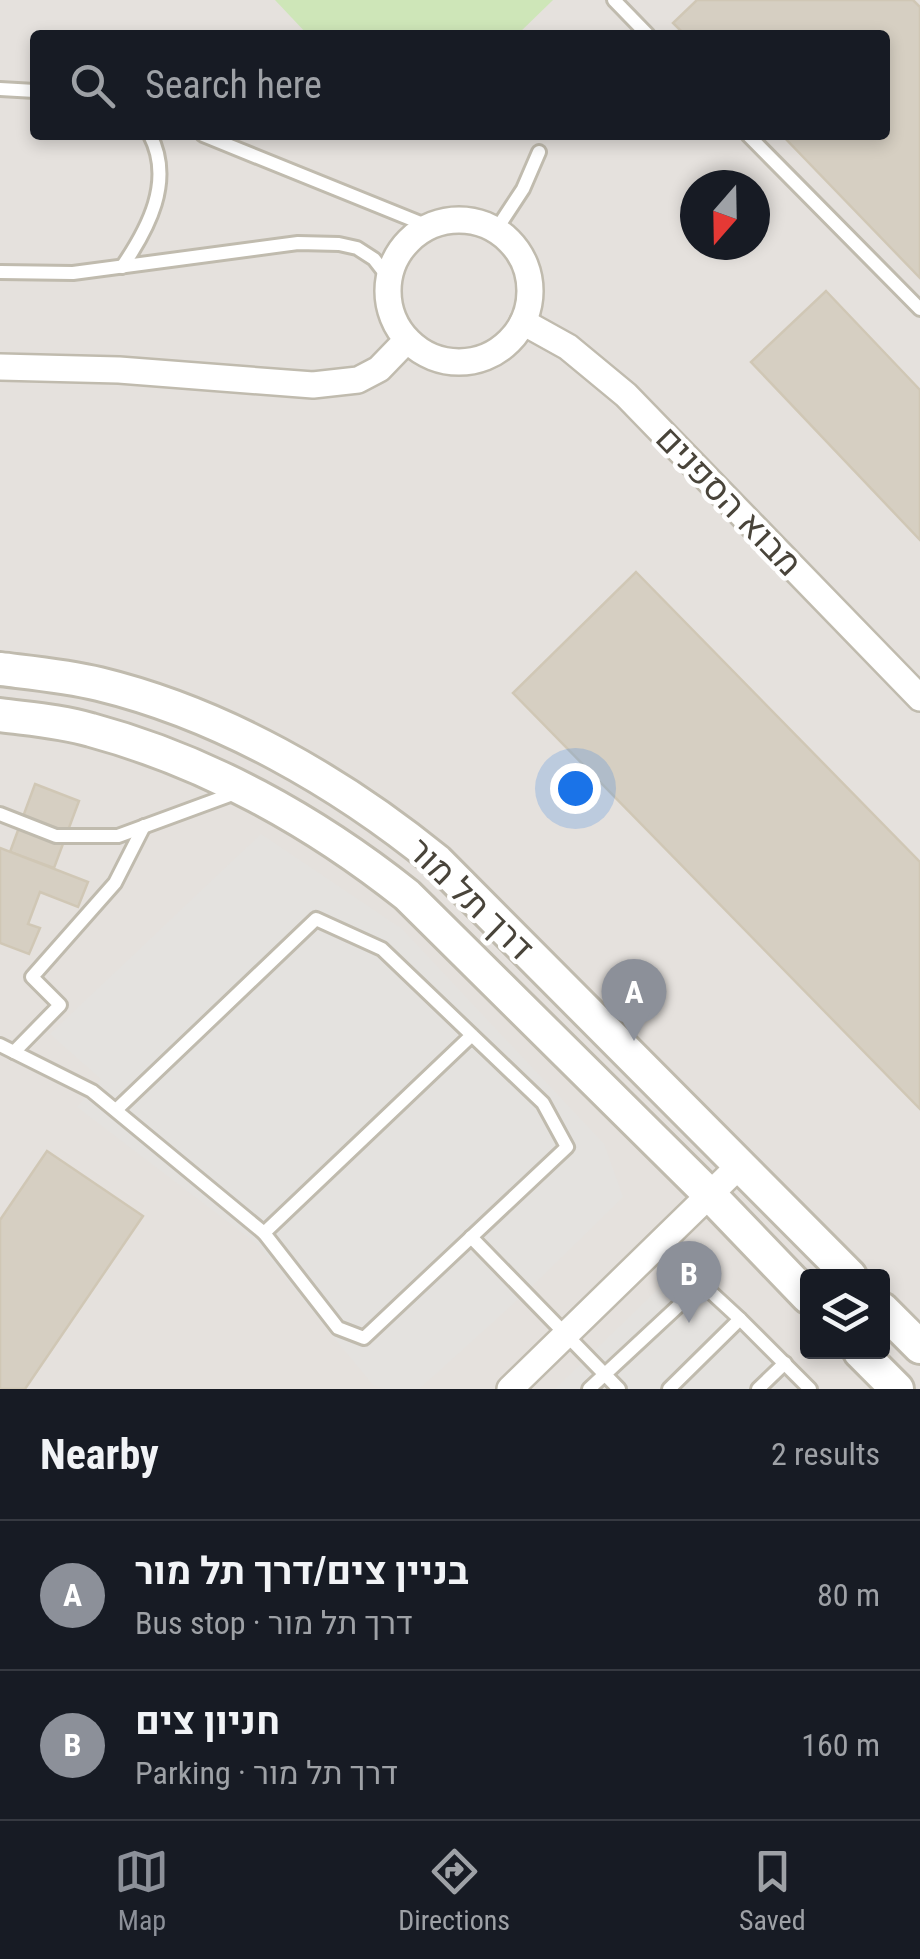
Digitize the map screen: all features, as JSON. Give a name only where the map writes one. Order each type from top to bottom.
[{"type":"street","points":[[462,220],[496,230],[524,261],[529,302],[523,322],[501,347],[470,361],[447,361],[426,354],[407,340],[394,322],[388,300],[388,277],[396,256],[428,226],[462,220]]},
{"type":"street","name":"מבוא הספנים","points":[[523,322],[568,347],[626,394],[920,698]]},
{"type":"street","points":[[0,367],[119,370],[313,385],[358,380],[379,369],[407,340]]},
{"type":"street","name":"דרך תל מור","points":[[0,669],[98,684],[157,702],[282,758],[358,801],[438,861],[843,1269]]},
{"type":"street","name":"דרך תל מור","points":[[0,716],[105,734],[156,752],[243,790],[333,840],[406,895],[800,1288]]},
{"type":"street","points":[[510,1389],[740,1165]]},
{"type":"street","points":[[890,1317],[920,1347]]},
{"type":"street","points":[[867,1359],[896,1389]]},
{"type":"lane","points":[[614,0],[643,30]]},
{"type":"lane","points":[[0,89],[30,91]]},
{"type":"lane","points":[[122,267],[151,217],[159,188],[159,163],[152,140]]},
{"type":"lane","points":[[214,140],[428,226]]},
{"type":"lane","points":[[753,140],[920,309]]},
{"type":"lane","points":[[496,230],[523,189],[539,152]]},
{"type":"lane","points":[[0,272],[73,274],[298,243],[358,248],[374,259],[388,277]]},
{"type":"lane","points":[[0,814],[56,836],[118,836],[243,790]]},
{"type":"lane","points":[[14,1052],[60,1005],[32,978],[116,883],[144,826]]},
{"type":"lane","points":[[0,1046],[92,1091],[116,1110],[264,1233],[338,1328],[364,1338],[568,1147],[543,1103],[382,949],[316,919],[116,1110]]},
{"type":"lane","points":[[264,1233],[472,1035]]},
{"type":"lane","points":[[471,1237],[619,1389]]},
{"type":"lane","points":[[590,1389],[702,1284],[810,1389]]},
{"type":"lane","points":[[668,1389],[740,1319]]},
{"type":"lane","points":[[758,1389],[784,1364]]},
{"type":"shaded area","points":[[0,0],[920,0],[920,1389],[0,1389]]},
{"type":"shaded area","points":[[261,834],[402,929],[604,1144],[623,1197],[419,1389],[373,1385],[257,1244],[77,1107],[101,1079],[50,1034]]},
{"type":"shaded area","points":[[690,1258],[819,1389],[555,1389]]},
{"type":"green space","points":[[275,0],[553,0],[522,30],[303,30]]},
{"type":"building","points":[[697,0],[913,0],[920,7],[920,278],[787,140],[890,140],[890,30],[680,30],[673,23]]},
{"type":"building","points":[[826,291],[920,390],[920,540],[751,362]]},
{"type":"building","points":[[636,572],[920,862],[920,1109],[513,693]]},
{"type":"building","points":[[35,784],[79,801],[54,868],[10,852]]},
{"type":"building","points":[[0,848],[88,882],[78,907],[40,892],[28,924],[40,928],[29,954],[0,943]]},
{"type":"building","points":[[47,1151],[143,1216],[25,1389],[0,1389],[0,1220]]},
{"type":"place","name":"בניין צים/דרך תל מור","points":[[634,1041]]},
{"type":"place","name":"חניון צים","points":[[689,1323]]}]
